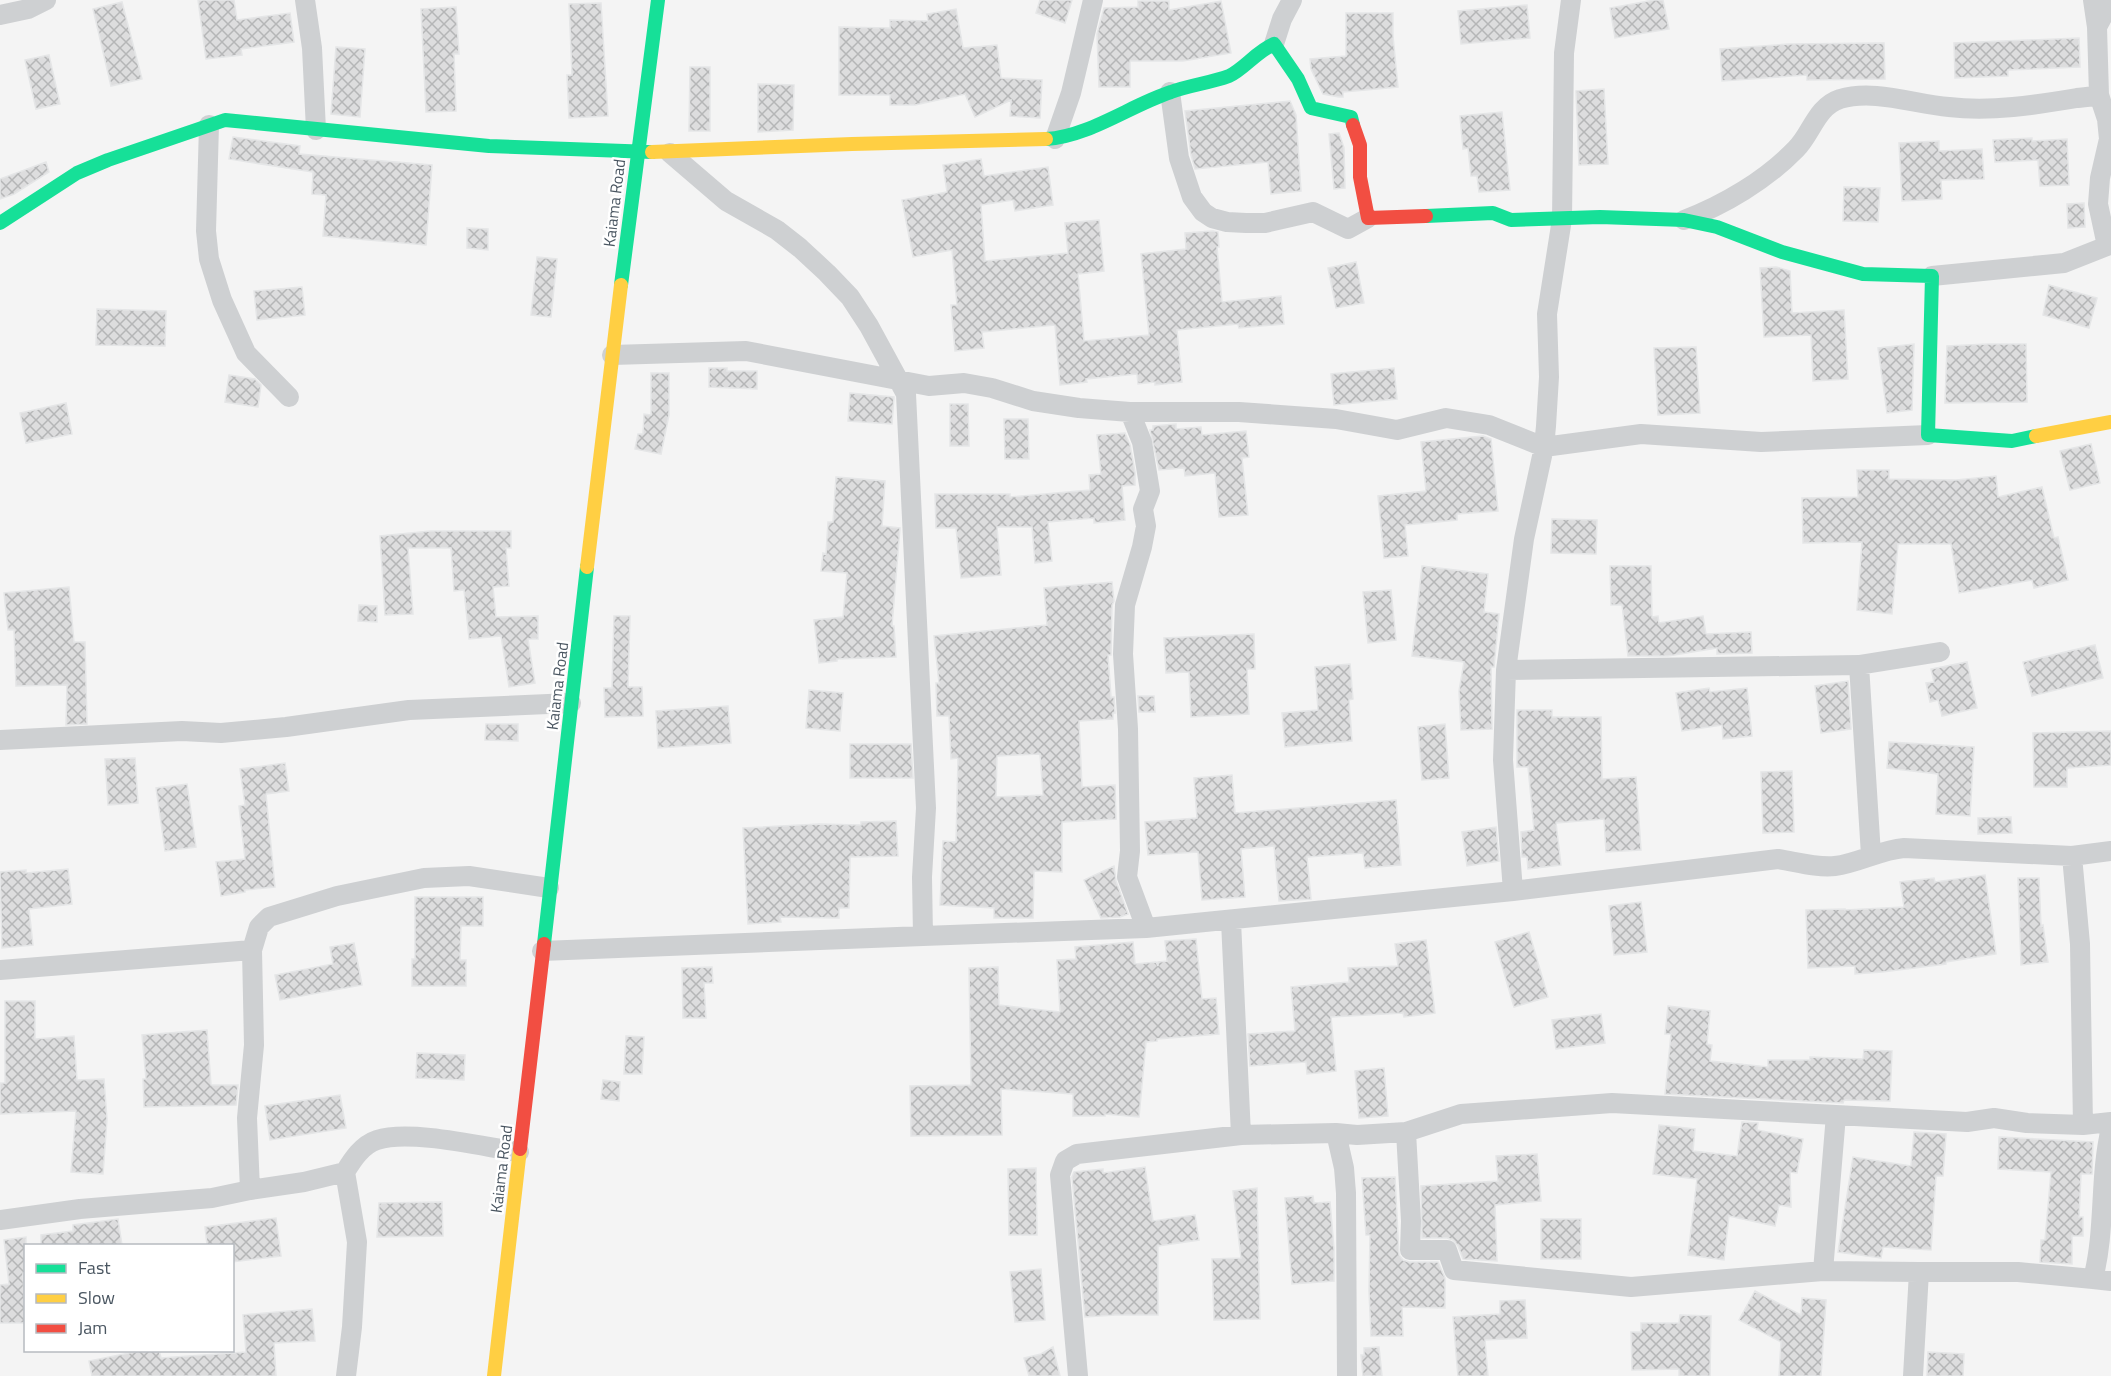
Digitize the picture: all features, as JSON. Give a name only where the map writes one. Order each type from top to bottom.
[{"type":"main road","name":"Kaiama Road","points":[[494,1376],[612,355],[658,0]]},
{"type":"main road","points":[[0,223],[77,173],[225,120],[489,146],[670,153],[863,144],[1054,139],[1086,129],[1170,92],[1231,75],[1262,49],[1274,44],[1298,79],[1311,108],[1351,117],[1360,145],[1360,177],[1368,218],[1493,213],[1510,220],[1600,217],[1684,220],[1717,227],[1782,252],[1863,274],[1932,276],[1928,435],[2012,441],[2111,422]]},
{"type":"street","points":[[0,15],[28,9],[46,0]]},
{"type":"street","points":[[305,0],[312,48],[316,130]]},
{"type":"street","points":[[1054,139],[1071,93],[1093,0]]},
{"type":"street","points":[[1274,44],[1282,19],[1292,0]]},
{"type":"street","points":[[1513,891],[1503,760],[1506,670],[1524,539],[1544,447],[1549,377],[1547,314],[1562,219],[1564,53],[1571,0]]},
{"type":"street","points":[[1932,276],[2064,264],[2109,246],[2098,204],[2100,178],[2109,139],[2107,119],[2099,95],[2097,27],[2093,0]]},
{"type":"street","points":[[2097,27],[2111,1]]},
{"type":"street","points":[[1170,92],[1179,158],[1192,197],[1203,212],[1212,218],[1227,222],[1265,223],[1313,212],[1348,229],[1368,218]]},
{"type":"street","points":[[1684,220],[1710,210],[1762,178],[1797,148],[1819,114],[1838,100],[1868,94],[1951,108],[2011,107],[2099,95]]},
{"type":"street","points":[[209,126],[206,231],[209,259],[222,300],[246,353],[290,397]]},
{"type":"street","points":[[670,153],[726,201],[777,230],[827,273],[850,297],[906,394],[926,808],[922,878],[923,936]]},
{"type":"street","points":[[612,355],[746,351],[928,386],[963,383],[992,388],[1033,400],[1079,408],[1130,412],[1239,412],[1336,419],[1397,430],[1446,418],[1489,425],[1544,447],[1641,434],[1761,442],[1928,435]]},
{"type":"street","points":[[1130,412],[1142,442],[1150,491],[1143,509],[1146,526],[1142,547],[1125,605],[1123,654],[1128,729],[1130,850],[1127,877],[1146,928]]},
{"type":"street","points":[[1506,670],[1860,665],[1940,652]]},
{"type":"street","points":[[1860,665],[1871,855]]},
{"type":"street","points":[[0,740],[182,731],[221,733],[286,727],[409,710],[571,703]]},
{"type":"street","points":[[542,951],[1146,928],[1513,891],[1778,859],[1819,866],[1836,866],[1889,849],[2072,855],[2111,851]]},
{"type":"street","points":[[2072,855],[2080,944],[2083,1125]]},
{"type":"street","points":[[250,1190],[247,1118],[254,1045],[252,950],[259,927],[269,917],[337,896],[424,878],[469,876],[549,888]]},
{"type":"street","points":[[1231,921],[1241,1135]]},
{"type":"street","points":[[0,970],[252,950]]},
{"type":"street","points":[[1078,1376],[1060,1175],[1065,1161],[1077,1154],[1241,1135],[1336,1133],[1357,1135],[1406,1132],[1461,1114],[1612,1103],[1966,1122],[1994,1118],[2027,1123],[2083,1125],[2111,1122]]},
{"type":"street","points":[[1823,1271],[1836,1114]]},
{"type":"street","points":[[1406,1132],[1410,1250],[1447,1250],[1454,1270],[1631,1287],[1823,1271],[2018,1272],[2102,1280],[2100,1254],[2106,1148],[2111,1128]]},
{"type":"street","points":[[1336,1133],[1344,1168],[1346,1193],[1347,1376]]},
{"type":"street","points":[[346,1376],[352,1327],[357,1242],[345,1172],[357,1153],[376,1140],[403,1136],[519,1152]]},
{"type":"street","points":[[0,1220],[80,1209],[212,1198],[304,1182],[345,1172]]},
{"type":"street","points":[[1913,1376],[1919,1272]]},
{"type":"building","points":[[198,0],[234,0],[237,20],[290,13],[294,42],[241,49],[242,55],[206,59]]},
{"type":"building","points":[[1040,0],[1072,0],[1065,23],[1036,13]]},
{"type":"building","points":[[1663,0],[1669,29],[1615,38],[1610,8]]},
{"type":"building","points":[[1138,1],[1169,1],[1169,10],[1221,1],[1231,53],[1183,61],[1130,61],[1130,87],[1099,87],[1097,34],[1104,8],[1138,7]]},
{"type":"building","points":[[122,2],[142,79],[111,86],[93,9]]},
{"type":"building","points":[[601,3],[608,116],[569,118],[567,75],[572,75],[569,4]]},
{"type":"building","points":[[1527,5],[1530,38],[1461,44],[1458,11]]},
{"type":"building","points":[[456,7],[459,54],[454,54],[456,111],[426,112],[421,9]]},
{"type":"building","points":[[956,9],[963,48],[997,45],[1001,78],[1042,80],[1040,118],[1010,116],[1011,100],[975,117],[965,94],[915,105],[890,105],[890,95],[839,95],[839,27],[890,28],[890,20],[928,21],[927,14]]},
{"type":"building","points":[[1346,13],[1393,13],[1398,87],[1343,92],[1343,97],[1323,94],[1311,69],[1310,59],[1346,56]]},
{"type":"building","points":[[2079,38],[2080,67],[2008,70],[2008,76],[1955,78],[1954,43]]},
{"type":"building","points":[[1884,43],[1885,79],[1807,80],[1807,75],[1722,81],[1720,49],[1789,44]]},
{"type":"building","points":[[336,47],[365,49],[360,117],[331,114]]},
{"type":"building","points":[[49,55],[60,104],[36,109],[25,60]]},
{"type":"building","points":[[690,67],[710,67],[710,131],[689,131]]},
{"type":"building","points":[[758,84],[794,85],[793,130],[758,132]]},
{"type":"building","points":[[1604,89],[1608,164],[1579,165],[1576,91]]},
{"type":"building","points":[[1290,101],[1296,115],[1301,191],[1271,194],[1268,162],[1195,169],[1185,111]]},
{"type":"building","points":[[1502,112],[1510,190],[1479,192],[1477,176],[1471,176],[1468,148],[1463,149],[1460,116]]},
{"type":"building","points":[[1339,133],[1344,148],[1345,188],[1334,189],[1329,134]]},
{"type":"building","points":[[233,137],[300,146],[299,154],[432,165],[426,245],[323,236],[326,195],[312,194],[313,172],[229,159]]},
{"type":"building","points":[[2032,138],[2032,141],[2067,139],[2069,185],[2040,186],[2038,160],[1995,162],[1993,140]]},
{"type":"building","points":[[1939,141],[1939,151],[1982,149],[1984,179],[1941,180],[1942,199],[1902,201],[1899,143]]},
{"type":"building","points":[[981,159],[984,176],[1048,167],[1053,205],[1015,211],[1013,200],[981,205],[985,261],[1068,253],[1065,223],[1099,220],[1104,271],[1078,274],[1084,341],[1149,335],[1141,254],[1186,249],[1185,233],[1218,232],[1219,247],[1217,247],[1222,302],[1281,296],[1284,324],[1239,328],[1238,324],[1177,330],[1182,382],[1155,385],[1155,382],[1138,384],[1137,374],[1086,379],[1087,382],[1060,385],[1055,325],[982,332],[984,348],[955,351],[951,305],[957,305],[952,250],[913,257],[902,200],[947,192],[943,165]]},
{"type":"building","points":[[46,162],[49,172],[14,194],[0,199],[0,179]]},
{"type":"building","points":[[1844,187],[1880,188],[1878,222],[1843,221]]},
{"type":"building","points":[[2084,203],[2085,227],[2068,228],[2067,204]]},
{"type":"building","points":[[467,228],[488,229],[488,250],[467,248]]},
{"type":"building","points":[[537,257],[557,259],[551,317],[531,315]]},
{"type":"building","points":[[1356,262],[1364,303],[1336,308],[1328,268]]},
{"type":"building","points":[[1776,267],[1790,271],[1792,313],[1844,310],[1848,379],[1813,381],[1811,335],[1764,337],[1760,268]]},
{"type":"building","points":[[2049,285],[2097,298],[2089,328],[2043,315]]},
{"type":"building","points":[[302,287],[305,315],[257,320],[254,291]]},
{"type":"building","points":[[97,309],[166,311],[165,346],[96,345]]},
{"type":"building","points":[[1914,344],[1912,410],[1887,413],[1878,348]]},
{"type":"building","points":[[2026,344],[2027,402],[1945,403],[1947,346]]},
{"type":"building","points":[[1696,347],[1700,413],[1658,415],[1654,348]]},
{"type":"building","points":[[709,368],[727,368],[727,371],[757,371],[757,389],[709,387]]},
{"type":"building","points":[[1394,368],[1397,399],[1334,405],[1331,374]]},
{"type":"building","points":[[651,373],[669,373],[669,415],[661,454],[635,449],[638,434],[643,434],[644,414],[651,415]]},
{"type":"building","points":[[229,375],[255,379],[261,385],[258,407],[225,402]]},
{"type":"building","points":[[850,393],[894,397],[892,424],[848,421]]},
{"type":"building","points":[[66,403],[72,434],[26,443],[20,413]]},
{"type":"building","points":[[950,404],[968,404],[969,446],[950,446]]},
{"type":"building","points":[[1004,419],[1028,419],[1029,459],[1005,459]]},
{"type":"building","points":[[1176,424],[1176,429],[1201,427],[1202,435],[1246,431],[1249,457],[1242,458],[1248,515],[1219,517],[1215,473],[1185,476],[1184,468],[1159,470],[1150,430],[1153,430],[1153,426]]},
{"type":"building","points":[[1125,433],[1130,445],[1135,485],[1122,486],[1125,520],[1094,523],[1094,518],[1048,522],[1052,561],[1035,563],[1032,527],[997,527],[1001,575],[961,578],[956,528],[936,528],[935,494],[1010,494],[1010,497],[1090,490],[1089,475],[1101,474],[1097,435]]},
{"type":"building","points":[[1483,436],[1491,439],[1498,511],[1457,514],[1457,520],[1405,525],[1408,556],[1384,558],[1378,496],[1426,491],[1421,442]]},
{"type":"building","points":[[2091,444],[2100,483],[2070,490],[2060,451]]},
{"type":"building","points":[[1857,470],[1889,470],[1889,479],[1956,480],[1996,476],[1998,497],[2042,487],[2054,538],[2058,537],[2068,580],[2034,588],[2032,580],[1959,593],[1951,544],[1898,544],[1892,614],[1857,610],[1862,542],[1803,543],[1802,498],[1858,497]]},
{"type":"building","points":[[836,477],[885,481],[882,526],[900,528],[892,626],[894,626],[896,657],[837,659],[837,661],[819,663],[814,620],[843,617],[847,573],[821,571],[823,553],[826,554],[828,522],[833,522]]},
{"type":"building","points":[[1552,519],[1597,520],[1596,554],[1551,553]]},
{"type":"building","points":[[431,531],[511,531],[511,548],[506,548],[509,586],[493,587],[496,617],[538,616],[538,639],[528,639],[535,683],[509,687],[501,636],[469,639],[464,590],[454,591],[451,548],[408,548],[413,614],[385,615],[380,536]]},
{"type":"building","points":[[1422,566],[1488,574],[1484,612],[1499,614],[1494,667],[1491,667],[1492,729],[1461,730],[1459,691],[1464,662],[1412,656]]},
{"type":"building","points":[[1610,566],[1651,566],[1652,617],[1658,616],[1659,623],[1703,616],[1706,634],[1751,632],[1752,653],[1717,654],[1717,648],[1668,656],[1628,656],[1622,605],[1611,605]]},
{"type":"building","points":[[1112,582],[1114,601],[1111,655],[1108,655],[1111,697],[1114,697],[1115,713],[1113,713],[1113,719],[1079,721],[1082,787],[1115,785],[1116,819],[1062,822],[1062,872],[1034,871],[1033,918],[994,918],[994,908],[940,905],[943,841],[956,842],[958,758],[951,759],[949,716],[937,716],[936,683],[939,683],[934,636],[1047,625],[1044,588]],"holes":[[[1040,754],[1043,795],[996,797],[997,756]]]},
{"type":"building","points":[[69,587],[74,642],[85,642],[87,724],[66,725],[67,685],[16,686],[14,630],[8,630],[4,593]]},
{"type":"building","points":[[1391,590],[1396,640],[1368,643],[1363,592]]},
{"type":"building","points":[[359,605],[377,606],[377,622],[358,621]]},
{"type":"building","points":[[614,616],[630,616],[628,687],[642,687],[643,716],[605,717],[604,688],[612,688]]},
{"type":"building","points":[[1254,634],[1255,669],[1247,669],[1249,714],[1191,717],[1189,672],[1166,673],[1164,638]]},
{"type":"building","points":[[2095,645],[2103,678],[2032,696],[2023,662]]},
{"type":"building","points":[[1967,662],[1977,708],[1942,716],[1938,700],[1930,702],[1926,683],[1934,682],[1931,669]]},
{"type":"building","points":[[1350,664],[1353,699],[1349,700],[1352,741],[1285,747],[1282,713],[1318,710],[1315,667]]},
{"type":"building","points":[[1848,681],[1851,729],[1821,733],[1815,686]]},
{"type":"building","points":[[1709,688],[1710,692],[1747,688],[1752,736],[1723,739],[1722,725],[1682,731],[1676,693]]},
{"type":"building","points":[[809,690],[843,693],[840,731],[806,728]]},
{"type":"building","points":[[1138,696],[1154,696],[1155,712],[1139,712]]},
{"type":"building","points":[[728,706],[731,743],[658,748],[656,711]]},
{"type":"building","points":[[1517,710],[1552,710],[1552,717],[1601,717],[1602,779],[1636,777],[1641,850],[1606,852],[1604,819],[1556,823],[1561,865],[1528,869],[1527,857],[1522,857],[1521,832],[1534,830],[1528,767],[1517,767]]},
{"type":"building","points":[[486,724],[518,724],[518,741],[485,740]]},
{"type":"building","points":[[1445,724],[1449,778],[1422,780],[1418,727]]},
{"type":"building","points":[[2111,731],[2111,765],[2067,768],[2067,787],[2034,787],[2033,733]]},
{"type":"building","points":[[1889,742],[1974,747],[1970,816],[1936,814],[1938,774],[1887,768]]},
{"type":"building","points":[[850,744],[911,744],[913,778],[850,778]]},
{"type":"building","points":[[135,758],[138,803],[108,805],[105,759]]},
{"type":"building","points":[[285,763],[289,791],[266,794],[275,887],[245,890],[245,892],[221,896],[216,862],[245,859],[239,806],[245,805],[240,769]]},
{"type":"building","points":[[1792,771],[1794,832],[1763,833],[1761,772]]},
{"type":"building","points":[[1232,775],[1235,813],[1396,800],[1401,865],[1365,868],[1363,853],[1307,857],[1311,899],[1279,901],[1274,846],[1241,849],[1245,897],[1202,900],[1198,852],[1148,855],[1145,822],[1197,818],[1194,778]]},
{"type":"building","points":[[187,784],[196,847],[165,851],[156,788]]},
{"type":"building","points":[[2011,817],[2012,833],[1978,834],[1978,818]]},
{"type":"building","points":[[896,821],[898,856],[850,857],[849,908],[839,908],[839,918],[780,917],[781,922],[748,924],[743,828],[819,824],[861,825],[861,822]]},
{"type":"building","points":[[1496,827],[1499,861],[1467,866],[1462,832]]},
{"type":"building","points":[[1114,866],[1116,881],[1128,914],[1101,918],[1084,880]]},
{"type":"building","points":[[68,869],[72,904],[29,909],[33,945],[2,948],[0,872],[26,870],[26,873]]},
{"type":"building","points":[[1985,875],[1996,954],[1946,962],[1946,964],[1882,972],[1855,974],[1855,966],[1808,968],[1806,910],[1904,907],[1900,882],[1934,878],[1935,882]]},
{"type":"building","points":[[2018,878],[2039,878],[2041,926],[2043,925],[2048,962],[2021,965]]},
{"type":"building","points":[[415,897],[483,897],[483,926],[461,926],[460,960],[466,960],[466,986],[412,986],[412,959],[415,959]]},
{"type":"building","points":[[1641,902],[1647,952],[1614,955],[1609,906]]},
{"type":"building","points":[[1529,932],[1548,997],[1514,1007],[1495,942]]},
{"type":"building","points":[[1196,939],[1202,999],[1216,998],[1219,1034],[1146,1042],[1139,1117],[1105,1114],[1105,1116],[1073,1116],[1073,1094],[1001,1089],[1002,1135],[911,1136],[910,1086],[971,1085],[969,968],[998,967],[999,1005],[1060,1012],[1057,960],[1076,959],[1075,947],[1133,942],[1135,964],[1156,962],[1158,966],[1158,962],[1167,961],[1165,941]]},
{"type":"building","points":[[1426,940],[1435,1013],[1404,1017],[1403,1013],[1331,1017],[1336,1071],[1307,1074],[1306,1062],[1250,1066],[1248,1034],[1295,1031],[1291,987],[1349,982],[1348,968],[1398,966],[1395,944]]},
{"type":"building","points":[[354,943],[362,985],[280,1000],[275,975],[333,964],[330,947]]},
{"type":"building","points":[[712,967],[713,983],[704,983],[706,1018],[683,1018],[682,968]]},
{"type":"building","points":[[5,1001],[35,1001],[35,1039],[74,1036],[77,1080],[104,1079],[107,1119],[103,1174],[71,1172],[76,1111],[0,1114],[0,1083],[5,1083]]},
{"type":"building","points":[[1668,1006],[1710,1011],[1707,1044],[1712,1045],[1710,1061],[1768,1067],[1768,1060],[1810,1060],[1810,1057],[1863,1059],[1864,1050],[1892,1051],[1890,1101],[1844,1100],[1843,1103],[1665,1094],[1671,1034],[1665,1034]]},
{"type":"building","points":[[1601,1014],[1605,1043],[1556,1049],[1552,1020]]},
{"type":"building","points":[[207,1030],[211,1085],[238,1085],[236,1105],[144,1107],[143,1079],[146,1079],[142,1035]]},
{"type":"building","points":[[626,1036],[644,1037],[642,1074],[624,1074]]},
{"type":"building","points":[[417,1053],[465,1055],[464,1080],[416,1078]]},
{"type":"building","points":[[1384,1068],[1388,1116],[1359,1118],[1355,1071]]},
{"type":"building","points":[[603,1080],[620,1082],[619,1101],[601,1099]]},
{"type":"building","points":[[340,1095],[346,1128],[270,1140],[265,1106]]},
{"type":"building","points":[[1742,1122],[1758,1123],[1757,1130],[1803,1139],[1797,1173],[1790,1172],[1791,1207],[1779,1205],[1775,1226],[1729,1216],[1724,1260],[1688,1255],[1697,1179],[1653,1174],[1659,1125],[1695,1129],[1693,1151],[1737,1156]]},
{"type":"building","points":[[1914,1132],[1946,1134],[1943,1176],[1936,1176],[1931,1250],[1883,1247],[1881,1258],[1838,1252],[1853,1157],[1911,1166]]},
{"type":"building","points":[[1999,1137],[2093,1142],[2092,1174],[2081,1174],[2079,1217],[2083,1217],[2083,1236],[2072,1236],[2072,1264],[2040,1262],[2041,1240],[2045,1240],[2051,1172],[1998,1169]]},
{"type":"building","points":[[1537,1154],[1541,1201],[1495,1205],[1497,1261],[1463,1259],[1453,1240],[1422,1238],[1421,1186],[1498,1181],[1496,1156]]},
{"type":"building","points":[[1145,1167],[1153,1221],[1195,1215],[1199,1240],[1158,1246],[1158,1315],[1085,1317],[1072,1177],[1074,1172],[1103,1169],[1103,1173]]},
{"type":"building","points":[[1036,1168],[1037,1235],[1009,1235],[1008,1169]]},
{"type":"building","points":[[1395,1177],[1399,1255],[1403,1260],[1409,1262],[1438,1262],[1445,1278],[1445,1308],[1402,1307],[1403,1336],[1371,1336],[1370,1235],[1366,1235],[1362,1178]]},
{"type":"building","points":[[1257,1188],[1260,1319],[1214,1320],[1212,1259],[1241,1258],[1233,1191]]},
{"type":"building","points":[[1313,1196],[1314,1203],[1330,1202],[1334,1281],[1292,1284],[1285,1198]]},
{"type":"building","points":[[442,1202],[443,1236],[377,1237],[379,1203]]},
{"type":"building","points":[[276,1218],[281,1256],[234,1262],[234,1244],[207,1244],[205,1227]]},
{"type":"building","points":[[118,1219],[122,1244],[41,1244],[41,1235],[73,1231],[73,1225]]},
{"type":"building","points":[[1541,1219],[1581,1219],[1581,1259],[1541,1259]]},
{"type":"building","points":[[26,1237],[23,1273],[24,1323],[0,1323],[0,1285],[9,1284],[4,1240]]},
{"type":"building","points":[[1041,1269],[1045,1320],[1015,1322],[1010,1272]]},
{"type":"building","points":[[1755,1291],[1801,1315],[1802,1298],[1826,1300],[1821,1376],[1779,1376],[1781,1342],[1739,1320]]},
{"type":"building","points":[[1525,1300],[1527,1338],[1485,1340],[1488,1376],[1458,1376],[1453,1317],[1500,1314],[1500,1301]]},
{"type":"building","points":[[312,1309],[315,1341],[274,1343],[276,1376],[92,1376],[89,1361],[134,1352],[160,1352],[161,1358],[246,1352],[243,1315]]},
{"type":"building","points":[[1680,1315],[1711,1316],[1710,1376],[1679,1376],[1679,1369],[1632,1370],[1631,1332],[1641,1332],[1641,1323],[1679,1323]]},
{"type":"building","points":[[1053,1347],[1060,1376],[1029,1376],[1024,1358],[1041,1354]]},
{"type":"building","points":[[1379,1347],[1382,1376],[1363,1376],[1361,1355],[1364,1355],[1364,1348]]},
{"type":"building","points":[[1928,1352],[1964,1354],[1963,1376],[1927,1376]]},
{"type":"traffic: fast","points":[[621,285],[658,0]]},
{"type":"traffic: fast","points":[[1046,139],[1078,133],[1171,92],[1229,76],[1261,51],[1274,44],[1298,79],[1311,108],[1351,117],[1353,125]]},
{"type":"traffic: fast","points":[[0,223],[77,173],[225,120],[489,146],[652,152]]},
{"type":"traffic: fast","points":[[1426,216],[1493,213],[1511,220],[1600,217],[1684,220],[1717,227],[1782,252],[1863,274],[1932,276],[1928,435],[2012,441],[2036,436]]},
{"type":"traffic: fast","points":[[544,944],[587,567]]},
{"type":"traffic: slow","points":[[652,152],[1046,139]]},
{"type":"traffic: slow","points":[[587,567],[621,285]]},
{"type":"traffic: slow","points":[[2036,436],[2111,422]]},
{"type":"traffic: slow","points":[[494,1376],[520,1149]]},
{"type":"traffic: jam","points":[[1353,125],[1360,145],[1360,177],[1368,218],[1426,216]]},
{"type":"traffic: jam","points":[[520,1149],[544,944]]}]
